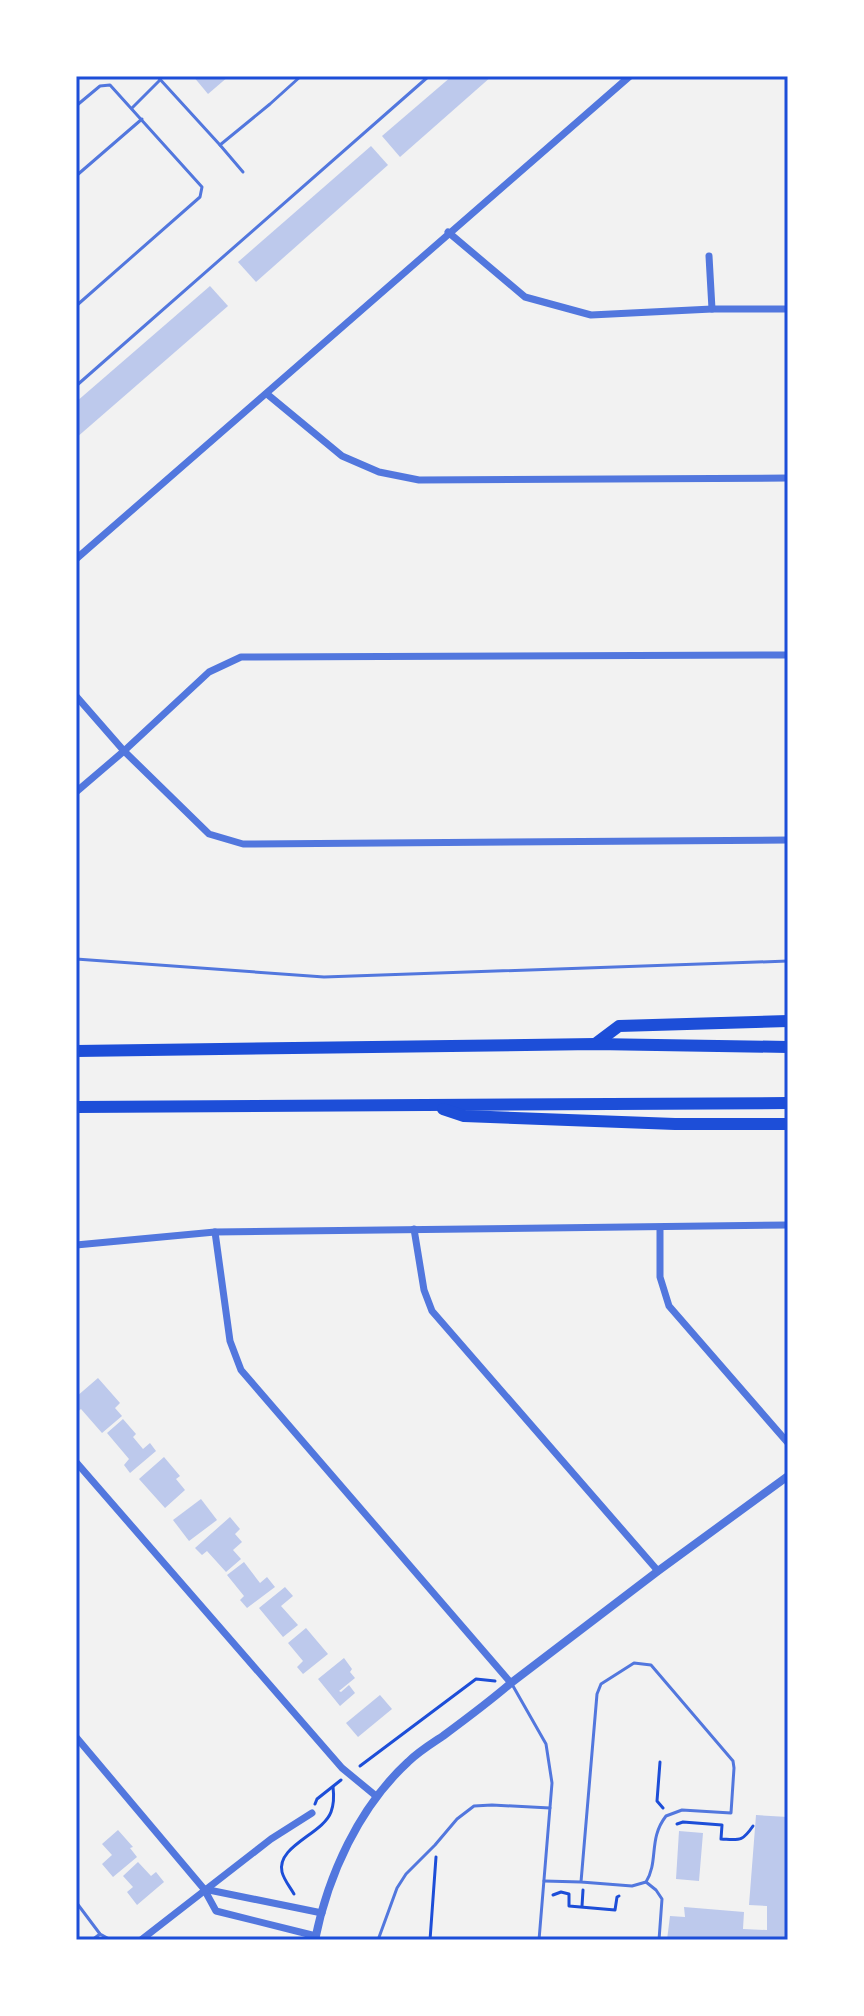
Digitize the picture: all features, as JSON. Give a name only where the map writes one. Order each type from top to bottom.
[{"type":"highway","points":[[595,1044],[619,1026],[788,1021]]},
{"type":"highway","points":[[76,1051],[595,1044],[788,1047]]},
{"type":"highway","points":[[76,1107],[788,1103]]},
{"type":"highway","points":[[432,1105],[464,1116],[675,1124],[788,1124]]},
{"type":"street","points":[[76,559],[630,76]]},
{"type":"street","points":[[448,232],[525,297],[591,315],[788,309]]},
{"type":"street","points":[[709,256],[712,309]]},
{"type":"street","points":[[267,394],[342,456],[379,472],[419,480],[788,478]]},
{"type":"street","points":[[76,792],[209,672],[241,657],[788,655]]},
{"type":"street","points":[[76,696],[124,751],[209,834],[243,844],[788,840]]},
{"type":"street","points":[[76,1245],[215,1232],[788,1225]]},
{"type":"street","points":[[660,1228],[660,1277],[669,1306],[788,1443]]},
{"type":"street","points":[[414,1229],[424,1290],[432,1311],[658,1571]]},
{"type":"street","points":[[215,1232],[230,1341],[241,1370],[511,1683]]},
{"type":"street","points":[[76,1462],[342,1768],[376,1796]]},
{"type":"street","points":[[76,1737],[204,1889],[216,1911],[316,1938],[337,1868],[376,1796],[409,1761],[788,1476]]},
{"type":"street","points":[[141,1940],[271,1839],[312,1813]]},
{"type":"street","points":[[204,1889],[322,1913]]},
{"type":"lane","points":[[220,145],[301,76]]},
{"type":"lane","points":[[76,386],[429,76]]},
{"type":"lane","points":[[132,108],[159,78],[243,172]]},
{"type":"lane","points":[[76,106],[100,86],[110,85],[202,187],[200,197],[76,306]]},
{"type":"lane","points":[[76,176],[142,119]]},
{"type":"lane","points":[[76,165],[82,171]]},
{"type":"lane","points":[[76,959],[324,977],[788,961]]},
{"type":"lane","points":[[544,1881],[632,1886],[646,1882],[651,1873],[654,1838],[668,1815],[682,1810],[731,1813],[733,1761],[651,1665],[634,1663],[601,1684],[597,1694],[581,1882]]},
{"type":"lane","points":[[511,1683],[546,1744],[552,1783],[539,1940]]},
{"type":"lane","points":[[378,1940],[397,1888],[406,1874],[457,1819],[474,1806],[550,1808]]},
{"type":"lane","points":[[646,1882],[662,1899],[659,1940]]},
{"type":"lane","points":[[76,1902],[100,1934],[111,1940]]},
{"type":"lane","points":[[92,1940],[100,1934]]},
{"type":"path","points":[[365,1763],[476,1679],[511,1683]]},
{"type":"path","points":[[660,1762],[657,1801],[668,1815]]},
{"type":"path","points":[[295,1907],[296,1898],[282,1871],[282,1862],[287,1853],[331,1814],[334,1786],[317,1799],[312,1813]]},
{"type":"path","points":[[430,1940],[435,1845]]},
{"type":"path","points":[[581,1882],[582,1907]]},
{"type":"building","points":[[193,76],[229,76],[208,94]]},
{"type":"building","points":[[452,76],[492,76],[400,157],[382,136]]},
{"type":"building","points":[[371,146],[388,165],[256,282],[238,262]]},
{"type":"building","points":[[210,286],[228,306],[76,438],[76,402]]},
{"type":"building","points":[[98,1378],[120,1403],[115,1408],[122,1416],[102,1433],[81,1409],[76,1411],[76,1397]]},
{"type":"building","points":[[123,1419],[136,1434],[133,1437],[143,1449],[150,1443],[156,1451],[130,1473],[124,1465],[129,1459],[107,1433]]},
{"type":"building","points":[[164,1457],[180,1476],[176,1479],[185,1490],[165,1508],[139,1479]]},
{"type":"building","points":[[201,1499],[217,1520],[189,1541],[173,1520]]},
{"type":"building","points":[[230,1517],[240,1529],[235,1534],[242,1542],[233,1550],[241,1559],[226,1572],[207,1551],[202,1555],[195,1548]]},
{"type":"building","points":[[244,1562],[260,1583],[267,1577],[275,1587],[247,1608],[240,1600],[244,1596],[227,1575]]},
{"type":"building","points":[[285,1587],[293,1596],[281,1606],[298,1625],[283,1637],[259,1608]]},
{"type":"building","points":[[306,1628],[328,1654],[303,1674],[297,1667],[303,1661],[288,1643]]},
{"type":"building","points":[[344,1658],[355,1678],[339,1691],[349,1685],[355,1693],[340,1706],[318,1679]]},
{"type":"building","points":[[380,1695],[392,1709],[358,1737],[346,1723]]},
{"type":"building","points":[[756,1815],[788,1817],[788,1940],[667,1940],[670,1916],[685,1917],[684,1907],[744,1912],[743,1929],[767,1930],[767,1906],[749,1905]]},
{"type":"building","points":[[118,1830],[133,1847],[130,1848],[137,1857],[113,1877],[102,1864],[112,1855],[102,1844]]},
{"type":"building","points":[[679,1831],[703,1833],[699,1881],[676,1879]]},
{"type":"building","points":[[138,1862],[151,1876],[156,1872],[164,1882],[137,1905],[127,1892],[133,1887],[123,1876]]}]
